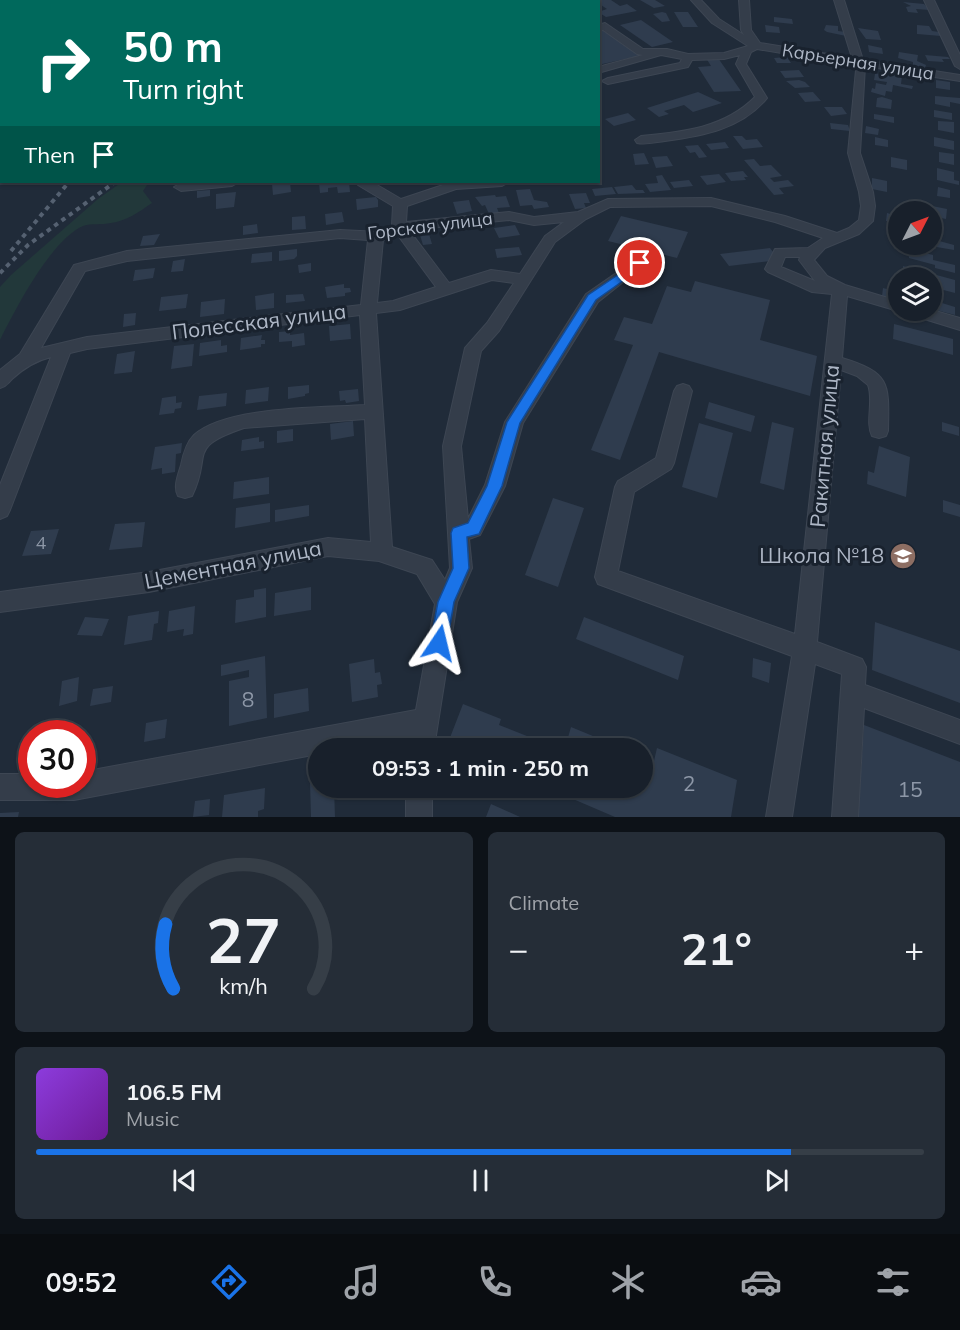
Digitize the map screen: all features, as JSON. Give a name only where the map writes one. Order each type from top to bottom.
[{"type":"street","points":[[696,0],[705,13],[752,48]]},
{"type":"street","points":[[744,0],[747,30],[752,48]]},
{"type":"street","points":[[839,0],[861,70],[854,153],[868,206],[866,221],[852,233],[834,237],[814,248],[806,260],[822,280],[840,289],[888,303]]},
{"type":"street","points":[[929,0],[960,66]]},
{"type":"street","points":[[600,27],[605,26],[641,52],[667,52],[688,57],[724,56],[752,48]]},
{"type":"street","points":[[641,140],[694,134],[742,117],[752,109],[761,98],[741,64],[752,48]]},
{"type":"street","name":"Карьерная улица","points":[[752,48],[960,78]]},
{"type":"street","points":[[600,70],[641,61],[667,52]]},
{"type":"street","points":[[608,81],[684,65],[688,57]]},
{"type":"street","points":[[181,187],[222,183]]},
{"type":"street","points":[[365,183],[400,204],[454,186],[490,183]]},
{"type":"street","name":"Горская улица","points":[[26,359],[79,268],[127,256],[340,234],[382,236],[399,227],[509,216],[534,220],[581,216],[608,203],[711,202],[780,219],[834,237]]},
{"type":"street","points":[[400,204],[399,227],[445,288]]},
{"type":"street","points":[[423,738],[446,602],[461,568],[452,446],[473,348],[493,327],[550,238],[581,216]]},
{"type":"street","points":[[376,236],[368,309],[382,553]]},
{"type":"street","points":[[811,252],[780,252],[773,269],[817,288],[840,289]]},
{"type":"street","points":[[459,533],[473,529],[495,486],[514,422],[592,298],[640,263]]},
{"type":"street","name":"Полесская улица","points":[[0,382],[3,376],[26,359],[87,343],[394,306],[491,275],[525,280]]},
{"type":"street","name":"Ракитная улица","points":[[779,817],[805,650],[840,289]]},
{"type":"street","points":[[942,319],[960,324]]},
{"type":"street","points":[[0,510],[63,349]]},
{"type":"street","points":[[833,362],[868,372],[880,388],[879,431]]},
{"type":"street","points":[[683,391],[664,463],[625,487],[606,577],[854,667],[845,817]]},
{"type":"street","points":[[185,490],[197,445],[207,436],[224,428],[243,421],[374,411]]},
{"type":"street","name":"Цементная улица","points":[[0,602],[149,582],[328,546],[382,553],[423,567],[446,602]]},
{"type":"street","points":[[853,692],[960,732]]},
{"type":"street","points":[[0,787],[74,787],[426,721]]},
{"type":"street","points":[[419,817],[420,798]]},
{"type":"green space","points":[[121,183],[148,183],[143,191],[152,203],[122,220],[108,224],[86,225],[71,234],[59,245],[36,276],[0,340],[0,287],[98,199]]},
{"type":"building","points":[[600,0],[611,0],[620,6],[627,4],[637,11],[606,17],[600,13],[607,9],[600,4]]},
{"type":"building","points":[[640,0],[655,0],[665,6],[654,8]]},
{"type":"building","points":[[903,2],[924,4],[930,10],[916,9],[918,13],[908,12],[906,7],[911,6]]},
{"type":"building","points":[[674,12],[688,12],[698,27],[683,27]]},
{"type":"building","points":[[666,13],[670,21],[662,22],[653,14]]},
{"type":"building","points":[[774,17],[792,19],[793,24],[774,22]]},
{"type":"building","points":[[641,20],[673,42],[652,47],[620,25]]},
{"type":"building","points":[[765,25],[779,27],[780,33],[766,32]]},
{"type":"building","points":[[826,25],[838,26],[838,31],[846,32],[846,36],[827,32],[824,30]]},
{"type":"building","points":[[917,25],[929,26],[932,31],[939,32],[941,36],[917,34]]},
{"type":"building","points":[[858,28],[878,31],[881,40],[866,39]]},
{"type":"building","points":[[607,30],[639,56],[600,65],[600,32]]},
{"type":"building","points":[[868,45],[882,48],[883,54],[869,52]]},
{"type":"building","points":[[899,52],[918,55],[917,61],[926,65],[925,68],[913,66],[913,62],[898,58]]},
{"type":"building","points":[[925,55],[950,59],[942,59],[944,62],[928,61]]},
{"type":"building","points":[[787,57],[791,63],[777,63],[774,58]]},
{"type":"building","points":[[706,58],[718,58],[741,91],[714,92],[698,67],[711,66]]},
{"type":"building","points":[[799,70],[804,77],[785,78],[780,71]]},
{"type":"building","points":[[875,74],[902,76],[901,84],[913,86],[912,89],[893,85],[892,92],[886,91],[885,96],[871,92],[872,88],[875,89],[876,83],[886,85],[887,82],[874,80]]},
{"type":"building","points":[[799,80],[810,87],[795,88],[786,81]]},
{"type":"building","points":[[936,80],[950,82],[950,90],[936,88]]},
{"type":"building","points":[[698,92],[722,103],[693,112],[684,105],[664,111],[669,114],[659,117],[647,108]]},
{"type":"building","points":[[813,92],[821,101],[805,102],[798,93]]},
{"type":"building","points":[[935,96],[960,98],[960,104],[950,102],[950,107],[935,104]]},
{"type":"building","points":[[877,98],[892,100],[891,109],[876,107]]},
{"type":"building","points":[[824,107],[842,107],[847,114],[831,116]]},
{"type":"building","points":[[934,110],[952,113],[952,120],[934,117]]},
{"type":"building","points":[[628,113],[636,120],[614,126],[605,119]]},
{"type":"building","points":[[874,114],[894,117],[894,123],[874,119]]},
{"type":"building","points":[[938,121],[954,122],[954,133],[938,130]]},
{"type":"building","points":[[830,123],[848,125],[850,131],[831,129]]},
{"type":"building","points":[[866,126],[879,129],[878,135],[865,133]]},
{"type":"building","points":[[733,136],[742,136],[746,140],[757,139],[763,147],[743,149]]},
{"type":"building","points":[[875,137],[888,140],[888,147],[875,145]]},
{"type":"building","points":[[934,137],[954,141],[954,150],[934,146]]},
{"type":"building","points":[[725,142],[729,148],[711,150],[706,144]]},
{"type":"building","points":[[698,145],[707,157],[699,158],[695,152],[690,153],[685,146]]},
{"type":"building","points":[[939,152],[954,154],[954,165],[939,162]]},
{"type":"building","points":[[644,153],[649,164],[635,165],[633,154]]},
{"type":"building","points":[[667,156],[673,166],[656,168],[652,157]]},
{"type":"building","points":[[891,157],[907,160],[907,170],[891,167]]},
{"type":"building","points":[[754,159],[760,166],[771,165],[782,176],[770,178],[774,182],[788,180],[794,186],[779,188],[784,194],[774,195],[744,160]]},
{"type":"building","points":[[937,168],[954,172],[954,180],[959,181],[959,185],[937,180]]},
{"type":"building","points":[[743,171],[748,177],[744,177],[746,180],[731,181],[725,173]]},
{"type":"building","points":[[719,174],[726,182],[707,185],[700,176]]},
{"type":"building","points":[[662,175],[671,190],[650,192],[645,184],[658,183],[656,176]]},
{"type":"building","points":[[872,178],[887,181],[887,192],[872,189]]},
{"type":"building","points":[[689,180],[693,186],[674,188],[670,182]]},
{"type":"building","points":[[290,183],[291,192],[273,195],[272,184]]},
{"type":"building","points":[[319,183],[349,183],[350,192],[338,193],[337,187],[328,188],[328,192],[320,193]]},
{"type":"building","points":[[632,185],[636,190],[643,190],[645,193],[618,194],[614,187]]},
{"type":"building","points":[[612,187],[616,194],[595,196],[592,189]]},
{"type":"building","points":[[938,187],[950,190],[950,198],[937,196]]},
{"type":"building","points":[[530,189],[534,200],[547,202],[549,207],[534,209],[532,205],[520,206],[516,190]]},
{"type":"building","points":[[210,190],[210,196],[197,198],[197,191]]},
{"type":"building","points":[[236,192],[234,207],[216,209],[216,194]]},
{"type":"building","points":[[586,193],[590,203],[584,203],[586,208],[575,209],[569,194]]},
{"type":"building","points":[[495,195],[496,197],[506,196],[510,207],[497,208],[499,213],[489,214],[485,205],[482,206],[475,197]]},
{"type":"building","points":[[376,197],[378,207],[357,210],[356,199]]},
{"type":"building","points":[[469,200],[472,211],[457,214],[453,202]]},
{"type":"building","points":[[942,208],[947,209],[946,219],[942,218]]},
{"type":"building","points":[[342,212],[344,222],[326,225],[325,214]]},
{"type":"building","points":[[305,216],[306,229],[292,230],[292,217]]},
{"type":"building","points":[[621,216],[688,232],[677,258],[608,241]]},
{"type":"building","points":[[257,224],[258,233],[243,235],[243,226]]},
{"type":"building","points":[[515,225],[520,235],[499,238],[494,228]]},
{"type":"building","points":[[160,234],[154,245],[140,246],[143,236]]},
{"type":"building","points":[[429,234],[432,244],[423,245],[420,235]]},
{"type":"building","points":[[942,242],[954,245],[954,250],[942,248]]},
{"type":"building","points":[[519,247],[522,255],[497,258],[495,249]]},
{"type":"building","points":[[770,248],[779,260],[729,266],[720,254]]},
{"type":"building","points":[[297,249],[297,256],[294,259],[279,261],[279,251]]},
{"type":"building","points":[[272,252],[272,261],[251,263],[252,254]]},
{"type":"building","points":[[909,255],[933,255],[933,260],[955,265],[955,273],[942,270],[942,267],[935,267],[935,265],[909,258]]},
{"type":"building","points":[[185,259],[183,271],[171,272],[173,261]]},
{"type":"building","points":[[311,263],[311,271],[299,273],[298,265]]},
{"type":"building","points":[[155,268],[153,278],[133,281],[135,270]]},
{"type":"building","points":[[942,276],[955,280],[955,293],[942,290]]},
{"type":"building","points":[[695,281],[770,300],[760,340],[817,356],[810,396],[659,352],[620,460],[591,450],[633,345],[614,340],[624,317],[652,324],[667,286],[691,292]]},
{"type":"building","points":[[344,284],[344,288],[350,288],[351,292],[345,293],[345,296],[327,298],[325,287]]},
{"type":"building","points":[[883,288],[888,289],[888,298],[882,296]]},
{"type":"building","points":[[274,293],[274,308],[256,310],[255,296]]},
{"type":"building","points":[[188,294],[186,308],[159,311],[161,297]]},
{"type":"building","points":[[303,294],[305,301],[286,303],[286,295]]},
{"type":"building","points":[[225,299],[224,314],[200,317],[201,302]]},
{"type":"building","points":[[942,303],[955,307],[955,315],[942,312]]},
{"type":"building","points":[[136,313],[135,325],[123,327],[124,314]]},
{"type":"building","points":[[350,324],[351,339],[330,341],[329,326]]},
{"type":"building","points":[[894,324],[953,339],[953,355],[893,339]]},
{"type":"building","points":[[290,331],[290,335],[304,333],[305,345],[292,347],[292,341],[279,342],[279,332]]},
{"type":"building","points":[[262,335],[261,340],[265,340],[265,344],[261,344],[261,347],[240,350],[241,338]]},
{"type":"building","points":[[221,340],[221,346],[227,345],[227,352],[199,356],[200,343]]},
{"type":"building","points":[[194,344],[192,366],[171,369],[174,346]]},
{"type":"building","points":[[135,351],[132,372],[114,374],[117,354]]},
{"type":"building","points":[[309,385],[309,393],[305,396],[288,399],[288,387]]},
{"type":"building","points":[[269,387],[268,401],[245,404],[246,390]]},
{"type":"building","points":[[358,389],[359,401],[346,403],[345,400],[340,401],[339,391]]},
{"type":"building","points":[[227,393],[226,406],[197,410],[199,396]]},
{"type":"building","points":[[176,396],[176,403],[182,402],[181,408],[175,409],[174,413],[159,415],[162,398]]},
{"type":"building","points":[[709,402],[755,416],[751,432],[705,418]]},
{"type":"building","points":[[353,421],[354,436],[331,440],[330,424]]},
{"type":"building","points":[[772,422],[794,428],[784,490],[760,483]]},
{"type":"building","points":[[942,422],[959,427],[959,436],[942,431]]},
{"type":"building","points":[[699,423],[733,433],[717,498],[682,487]]},
{"type":"building","points":[[293,429],[293,441],[277,443],[277,431]]},
{"type":"building","points":[[259,437],[259,442],[264,441],[264,448],[241,451],[242,440]]},
{"type":"building","points":[[182,443],[181,453],[176,454],[175,472],[162,474],[162,468],[151,470],[155,447]]},
{"type":"building","points":[[879,446],[910,457],[906,497],[867,484],[868,471],[874,473]]},
{"type":"building","points":[[269,477],[269,494],[233,499],[234,482]]},
{"type":"building","points":[[553,498],[584,508],[558,587],[525,575]]},
{"type":"building","points":[[943,500],[960,505],[960,517],[943,512]]},
{"type":"building","points":[[270,503],[270,522],[235,528],[236,508]]},
{"type":"building","points":[[309,505],[309,516],[275,522],[275,510]]},
{"type":"building","points":[[145,522],[142,547],[109,550],[115,524]]},
{"type":"building","points":[[59,529],[51,554],[22,556],[31,531]]},
{"type":"building","points":[[311,587],[311,610],[274,616],[275,593]]},
{"type":"building","points":[[266,588],[266,617],[235,623],[236,600],[254,597],[254,590]]},
{"type":"building","points":[[195,606],[193,634],[183,636],[184,629],[167,632],[169,611]]},
{"type":"building","points":[[159,611],[158,623],[154,624],[152,640],[124,645],[128,616]]},
{"type":"building","points":[[85,617],[109,619],[102,636],[77,635]]},
{"type":"building","points":[[584,617],[684,656],[678,680],[576,639]]},
{"type":"building","points":[[875,622],[960,651],[960,703],[872,670]]},
{"type":"building","points":[[265,656],[267,718],[229,726],[229,681],[249,677],[249,670],[221,676],[221,665]]},
{"type":"building","points":[[753,658],[771,663],[769,683],[752,677]]},
{"type":"building","points":[[374,659],[375,673],[380,672],[382,684],[377,685],[378,697],[352,702],[349,664]]},
{"type":"building","points":[[79,677],[77,701],[59,706],[62,681]]},
{"type":"building","points":[[113,686],[111,702],[90,706],[93,689]]},
{"type":"building","points":[[308,688],[309,711],[274,718],[274,694]]},
{"type":"building","points":[[463,704],[501,719],[499,725],[532,738],[450,738]]},
{"type":"building","points":[[167,719],[165,738],[144,742],[146,723]]},
{"type":"building","points":[[864,725],[960,762],[960,817],[858,817]]},
{"type":"building","points":[[571,727],[598,738],[568,738]]},
{"type":"building","points":[[657,748],[737,780],[731,817],[615,817],[571,798],[653,798],[654,761]]},
{"type":"building","points":[[265,788],[264,809],[258,811],[258,817],[222,817],[224,795]]},
{"type":"building","points":[[310,798],[334,798],[335,817],[311,817]]},
{"type":"building","points":[[210,799],[209,815],[193,817],[195,801]]},
{"type":"building","points":[[491,804],[520,817],[486,817]]},
{"type":"building","points":[[19,812],[18,817],[0,817],[0,813]]},
{"type":"railway","points":[[11,251],[68,183]]},
{"type":"railway","points":[[0,273],[28,245],[114,183]]},
{"type":"place","name":"Школа №18","points":[[903,556]]},
{"type":"route","points":[[439,643],[446,602],[461,568],[459,533],[473,529],[495,486],[514,422],[592,298],[640,263]]}]
